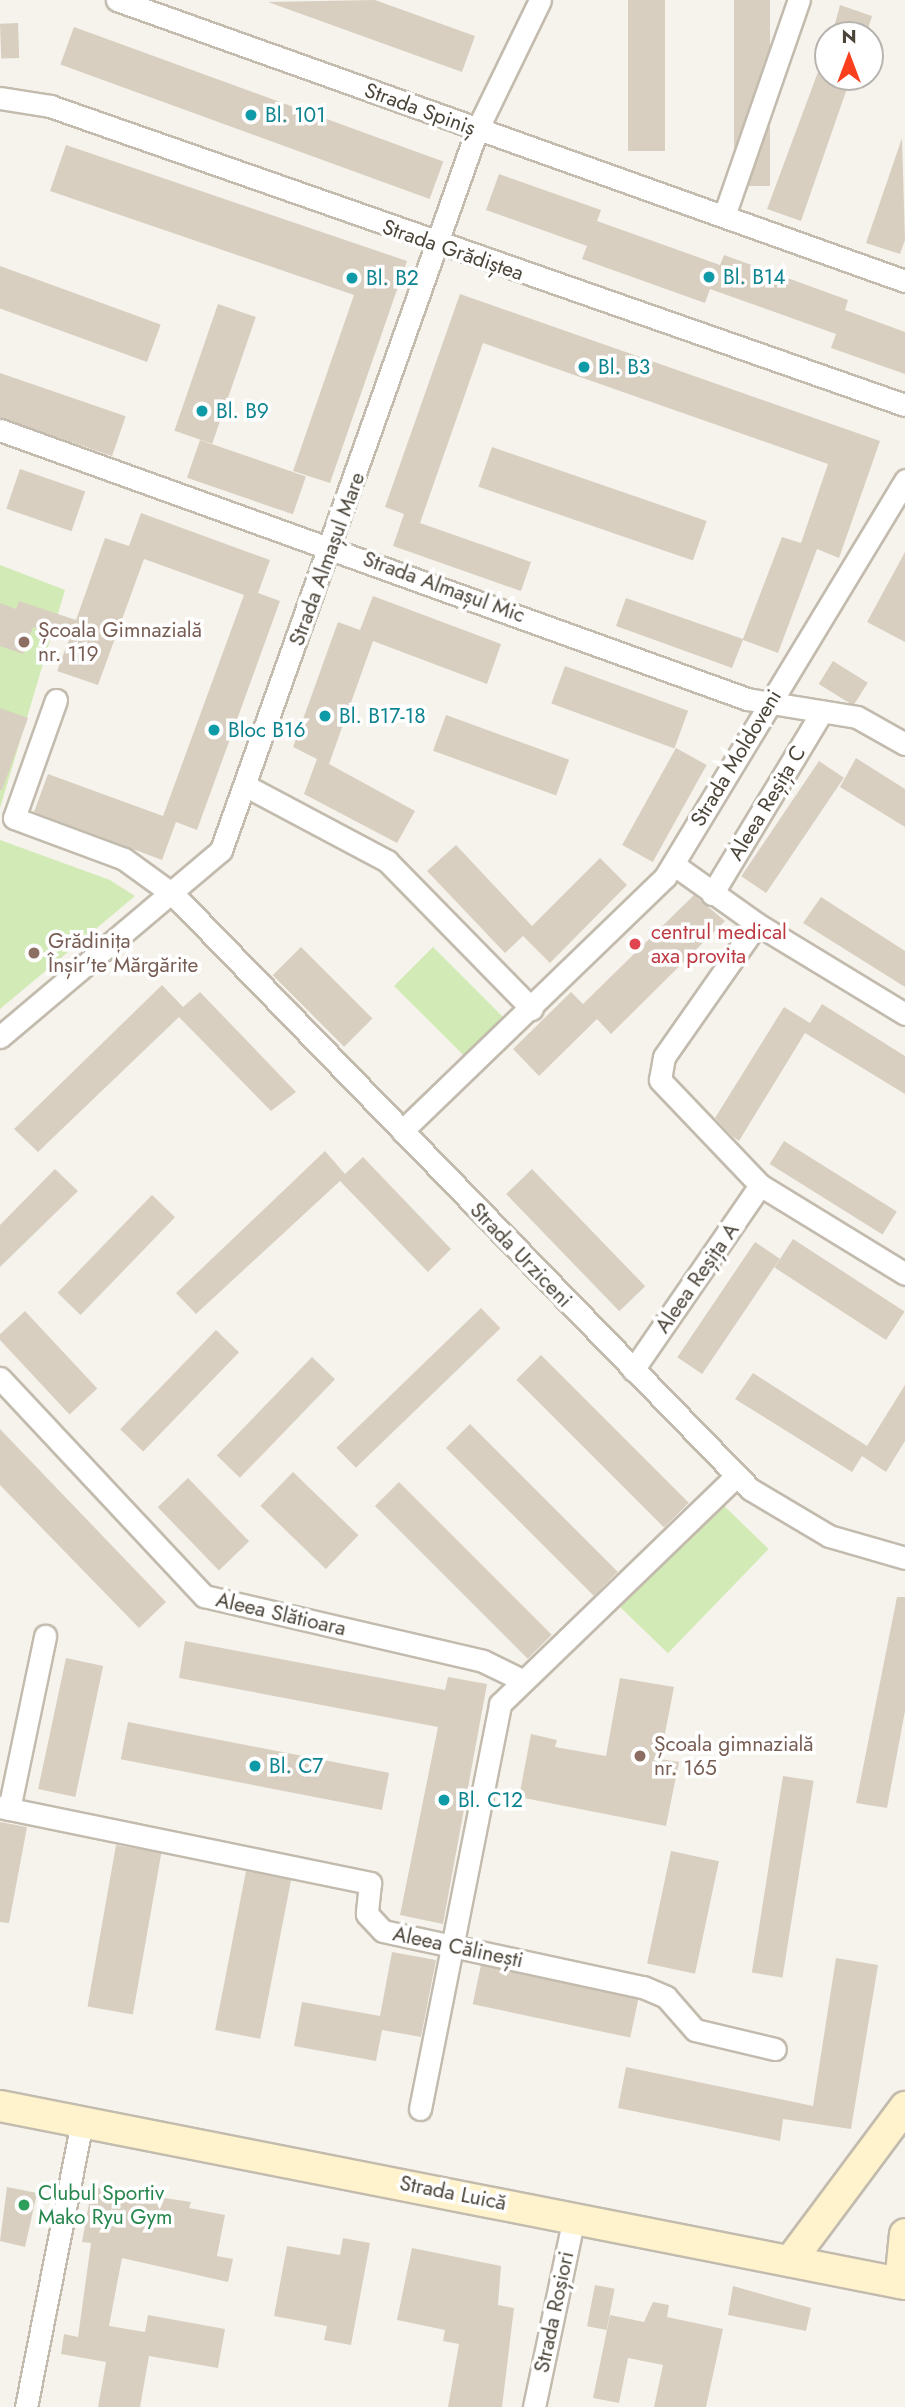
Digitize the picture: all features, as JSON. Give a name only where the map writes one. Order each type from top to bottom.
[{"type":"main road","name":"Strada Luică","points":[[0,2106],[574,2217],[902,2284]]},
{"type":"main road","points":[[790,2260],[905,2107]]},
{"type":"main road","points":[[902,2284],[905,2234]]},
{"type":"street","name":"Strada Spiniș","points":[[117,0],[905,281]]},
{"type":"street","name":"Strada Almașul Mare","points":[[0,1037],[174,895],[221,850],[332,547],[477,130],[540,0]]},
{"type":"street","points":[[724,216],[799,0]]},
{"type":"street","name":"Strada Grădiștea","points":[[0,98],[50,106],[437,245],[905,405]]},
{"type":"street","name":"Strada Almașul Mic","points":[[0,430],[768,705]]},
{"type":"street","name":"Strada Moldoveni","points":[[402,1131],[532,1009],[673,864],[905,480]]},
{"type":"street","name":"Strada Urziceni","points":[[56,700],[14,818],[124,859],[174,895],[736,1476],[798,1522],[856,1547],[905,1558]]},
{"type":"street","points":[[768,705],[857,717],[905,744]]},
{"type":"street","name":"Aleea Reșița C","points":[[712,894],[822,712]]},
{"type":"street","points":[[246,786],[387,861],[532,1009]]},
{"type":"street","points":[[673,864],[757,924],[905,1014]]},
{"type":"street","points":[[757,924],[659,1071],[677,1104],[756,1182],[905,1273]]},
{"type":"street","name":"Aleea Reșița A","points":[[633,1370],[756,1182]]},
{"type":"street","name":"Aleea Slătioara","points":[[0,1378],[204,1596],[483,1661],[522,1681]]},
{"type":"street","points":[[420,2109],[495,1718],[522,1681],[736,1476]]},
{"type":"street","points":[[5,1808],[46,1636]]},
{"type":"street","name":"Aleea Călinești","points":[[5,1808],[370,1883],[372,1924],[451,1946],[643,1987],[666,1997],[695,2030],[775,2049]]},
{"type":"street","points":[[26,2407],[82,2122]]},
{"type":"street","name":"Strada Roșiori","points":[[534,2407],[574,2217]]},
{"type":"green space","name":"Școala Gimnazială nr. 119","points":[[0,565],[65,590],[0,808]]},
{"type":"green space","name":"Grădinița Înșir'te Mărgărite","points":[[0,840],[110,880],[135,896],[0,1009]]},
{"type":"green space","points":[[433,947],[504,1018],[466,1057],[394,986]]},
{"type":"green space","points":[[719,1501],[769,1549],[668,1653],[618,1605]]},
{"type":"building","points":[[375,0],[475,36],[462,72],[268,2]]},
{"type":"building","points":[[628,0],[665,0],[665,151],[628,151]]},
{"type":"building","points":[[734,0],[770,0],[770,186],[734,186]]},
{"type":"building","points":[[840,5],[872,16],[870,21],[836,21]]},
{"type":"building","points":[[18,23],[19,58],[1,59],[0,24]]},
{"type":"building","name":"Bl. 101","points":[[74,27],[443,161],[430,199],[60,65]]},
{"type":"building","points":[[814,83],[814,91],[846,91],[801,221],[767,209]]},
{"type":"building","points":[[902,138],[905,240],[900,254],[866,243]]},
{"type":"building","name":"Bl. B2","points":[[66,145],[407,261],[330,483],[293,471],[354,295],[50,191]]},
{"type":"building","name":"Bl. B14","points":[[499,174],[601,210],[597,221],[720,265],[724,255],[848,300],[845,310],[905,332],[905,374],[831,348],[836,334],[710,289],[705,303],[582,259],[587,246],[486,210]]},
{"type":"building","points":[[0,266],[161,324],[147,362],[0,309]]},
{"type":"building","points":[[460,294],[880,441],[839,558],[817,549],[778,653],[743,640],[732,668],[616,626],[626,598],[743,639],[782,537],[801,543],[828,464],[483,343],[420,523],[531,562],[521,591],[393,546],[404,514],[385,507]]},
{"type":"building","points":[[218,304],[256,317],[212,444],[174,431]]},
{"type":"building","points":[[0,373],[126,416],[112,456],[0,417]]},
{"type":"building","points":[[200,440],[306,476],[293,514],[187,478]]},
{"type":"building","points":[[492,447],[707,521],[693,561],[478,487]]},
{"type":"building","points":[[20,469],[85,491],[72,531],[6,509]]},
{"type":"building","name":"Bloc B16","points":[[141,513],[270,560],[258,593],[280,601],[197,830],[176,822],[162,860],[34,812],[48,774],[163,816],[244,595],[144,559],[98,685],[57,671],[69,640],[33,627],[23,654],[0,646],[0,603],[16,609],[19,601],[76,620],[105,538],[129,546]]},
{"type":"building","points":[[905,552],[905,642],[867,622]]},
{"type":"building","name":"Bl. B17-18","points":[[373,596],[501,644],[487,684],[373,641],[329,764],[415,811],[397,843],[304,794],[317,759],[293,747],[338,622],[360,630]]},
{"type":"building","points":[[833,661],[868,683],[853,706],[819,684]]},
{"type":"building","points":[[565,666],[688,711],[674,748],[551,704]]},
{"type":"building","points":[[0,708],[28,718],[2,790],[0,790]]},
{"type":"building","points":[[446,715],[569,760],[556,796],[433,751]]},
{"type":"building","points":[[676,748],[707,765],[653,862],[622,845]]},
{"type":"building","points":[[856,758],[905,789],[905,827],[840,787]]},
{"type":"building","points":[[819,761],[844,778],[766,893],[741,876]]},
{"type":"building","points":[[456,845],[532,926],[600,858],[627,885],[550,963],[523,936],[505,953],[427,871]]},
{"type":"building","points":[[694,895],[725,921],[611,1034],[597,1019],[539,1076],[513,1049],[571,992],[583,1004]]},
{"type":"building","points":[[821,897],[905,951],[905,987],[803,923]]},
{"type":"building","points":[[301,947],[372,1018],[344,1047],[273,975]]},
{"type":"building","points":[[162,985],[183,1007],[200,992],[296,1092],[271,1111],[179,1017],[38,1152],[14,1129]]},
{"type":"building","points":[[822,1004],[905,1056],[905,1094],[805,1033],[739,1141],[715,1118],[784,1007],[810,1023]]},
{"type":"building","points":[[784,1141],[897,1211],[882,1234],[770,1164]]},
{"type":"building","points":[[325,1151],[345,1174],[363,1157],[451,1249],[428,1272],[340,1181],[196,1314],[176,1293]]},
{"type":"building","points":[[55,1169],[78,1191],[0,1267],[0,1225]]},
{"type":"building","points":[[532,1169],[645,1286],[619,1311],[506,1194]]},
{"type":"building","points":[[152,1195],[175,1217],[81,1315],[58,1293]]},
{"type":"building","points":[[793,1239],[905,1311],[886,1340],[774,1268]]},
{"type":"building","points":[[755,1242],[780,1259],[702,1374],[677,1357]]},
{"type":"building","points":[[481,1308],[500,1328],[356,1468],[336,1448]]},
{"type":"building","points":[[25,1311],[97,1389],[70,1414],[0,1340],[0,1334]]},
{"type":"building","points":[[216,1330],[239,1352],[143,1451],[120,1429]]},
{"type":"building","points":[[541,1355],[689,1503],[664,1528],[516,1380]]},
{"type":"building","points":[[312,1357],[335,1379],[240,1478],[217,1456]]},
{"type":"building","points":[[753,1373],[867,1446],[905,1385],[905,1441],[886,1472],[862,1456],[852,1472],[735,1399]]},
{"type":"building","points":[[470,1424],[618,1572],[594,1596],[446,1448]]},
{"type":"building","points":[[0,1429],[166,1602],[139,1628],[0,1485]]},
{"type":"building","points":[[293,1472],[358,1535],[326,1569],[260,1506]]},
{"type":"building","points":[[188,1478],[249,1541],[219,1570],[158,1507]]},
{"type":"building","points":[[399,1482],[552,1635],[528,1659],[375,1506]]},
{"type":"building","points":[[897,1597],[905,1597],[905,1711],[887,1808],[856,1803]]},
{"type":"building","points":[[185,1641],[445,1690],[448,1677],[487,1684],[443,1924],[400,1915],[438,1727],[179,1678]]},
{"type":"building","points":[[66,1658],[103,1666],[75,1797],[38,1789]]},
{"type":"building","points":[[620,1678],[674,1687],[660,1759],[679,1762],[666,1826],[519,1797],[531,1734],[557,1740],[555,1747],[606,1756]]},
{"type":"building","name":"Bl. C7","points":[[128,1722],[389,1773],[382,1810],[121,1759]]},
{"type":"building","points":[[783,1776],[814,1781],[782,1977],[752,1973]]},
{"type":"building","points":[[0,1822],[27,1827],[9,1923],[0,1922]]},
{"type":"building","points":[[116,1845],[161,1853],[133,2014],[88,2007]]},
{"type":"building","points":[[671,1851],[719,1861],[695,1974],[647,1963]]},
{"type":"building","points":[[246,1871],[291,1880],[260,2039],[215,2030]]},
{"type":"building","points":[[392,1952],[436,1960],[421,2037],[382,2030],[376,2061],[294,2046],[302,2002],[380,2016]]},
{"type":"building","points":[[836,1958],[878,1965],[851,2129],[783,2119],[780,2141],[618,2108],[626,2067],[813,2106]]},
{"type":"building","points":[[481,1965],[638,1998],[630,2038],[473,2004]]},
{"type":"building","points":[[7,2187],[37,2193],[25,2247],[0,2241]]},
{"type":"building","points":[[92,2187],[191,2202],[189,2208],[225,2215],[217,2256],[233,2259],[228,2282],[122,2258],[109,2326],[145,2332],[148,2315],[225,2329],[218,2368],[149,2356],[140,2407],[98,2407],[106,2362],[61,2354],[64,2334],[78,2337],[91,2243],[82,2242]]},
{"type":"building","points":[[343,2238],[370,2243],[351,2345],[324,2340],[327,2326],[274,2316],[287,2246],[340,2255]]},
{"type":"building","points":[[412,2248],[501,2266],[498,2305],[514,2308],[502,2407],[448,2407],[459,2344],[443,2341],[445,2330],[397,2320]]},
{"type":"building","points":[[595,2285],[615,2289],[607,2330],[587,2326]]},
{"type":"building","points":[[733,2286],[811,2308],[806,2331],[728,2315]]},
{"type":"building","points":[[653,2302],[669,2305],[667,2317],[723,2329],[706,2407],[654,2407],[663,2365],[628,2358],[619,2403],[593,2398],[610,2315],[644,2322]]},
{"type":"place","name":"Bl. 101","points":[[251,115]]},
{"type":"place","name":"Bl. B14","points":[[709,277]]},
{"type":"place","name":"Bl. B2","points":[[352,278]]},
{"type":"place","name":"Bl. B3","points":[[584,367]]},
{"type":"place","name":"Bl. B9","points":[[202,411]]},
{"type":"place","name":"Școala Gimnazială nr. 119","points":[[24,642]]},
{"type":"place","name":"Bl. B17-18","points":[[325,716]]},
{"type":"place","name":"Bloc B16","points":[[214,730]]},
{"type":"place","name":"centrul medical axa provita","points":[[635,944]]},
{"type":"place","name":"Grădinița Înșir'te Mărgărite","points":[[34,953]]},
{"type":"place","name":"Școala gimnazială nr. 165","points":[[640,1756]]},
{"type":"place","name":"Bl. C7","points":[[255,1766]]},
{"type":"place","name":"Bl. C12","points":[[444,1800]]},
{"type":"place","name":"Clubul Sportiv Mako Ryu Gym","points":[[24,2205]]}]
